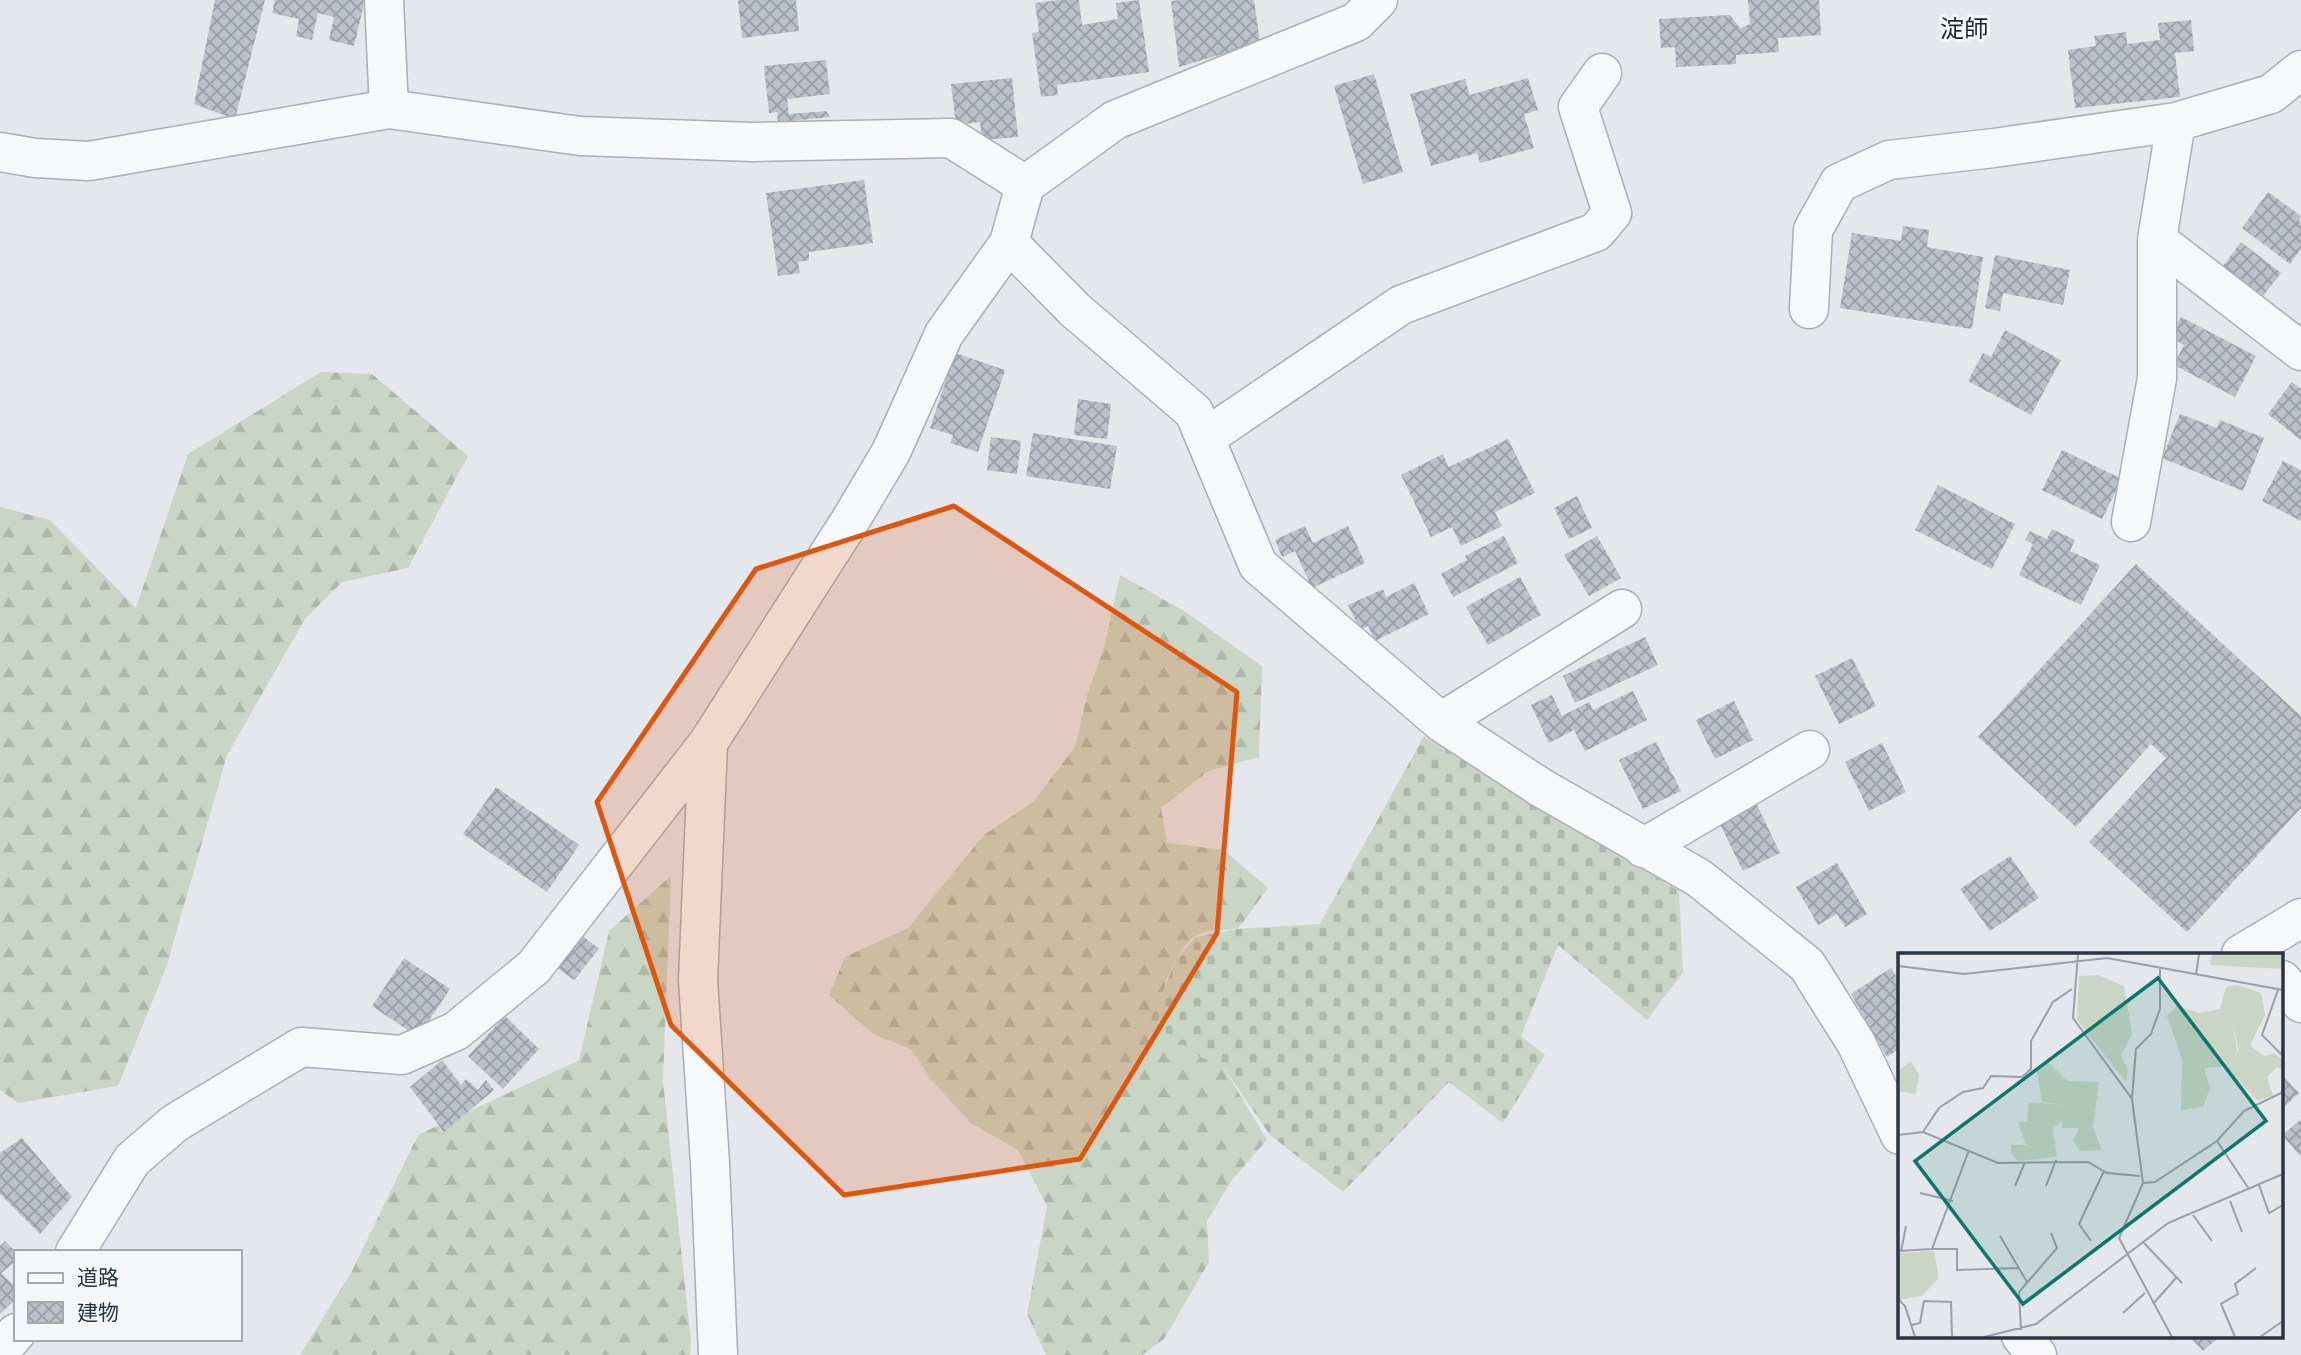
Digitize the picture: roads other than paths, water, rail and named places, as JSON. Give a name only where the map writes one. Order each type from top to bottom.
[{"type":"street","points":[[384,0],[389,109]]},
{"type":"street","points":[[76,1250],[132,1160],[175,1123],[301,1047],[402,1055],[456,1031],[534,967],[708,743],[850,521],[891,452],[944,334],[1009,243],[1025,185],[1115,120],[1356,22],[1378,0]]},
{"type":"street","points":[[1809,309],[1814,230],[1839,183],[1889,160],[2176,122],[2271,94],[2301,70]]},
{"type":"street","points":[[1205,438],[1401,305],[1596,232],[1612,213],[1578,107],[1602,73]]},
{"type":"street","points":[[0,152],[89,162],[389,109],[580,136],[753,142],[951,138],[1025,185]]},
{"type":"street","points":[[2131,522],[2157,378],[2157,240],[2176,122]]},
{"type":"street","points":[[2157,240],[2301,351]]},
{"type":"street","points":[[1009,243],[1075,310],[1194,412],[1258,565],[1441,722],[1540,787],[1699,878],[1807,965],[1856,1043],[1898,1131]]},
{"type":"street","points":[[1441,722],[1622,608]]},
{"type":"street","points":[[708,743],[698,980],[710,1163],[718,1355]]},
{"type":"street","points":[[1643,848],[1810,750]]},
{"type":"street","points":[[2252,951],[2301,918]]},
{"type":"street","points":[[2284,982],[2301,1003]]},
{"type":"street","points":[[0,1352],[14,1335]]},
{"type":"street","points":[[2023,1338],[2036,1355]]},
{"type":"district","name":"淀師","points":[[1964,29]]}]
